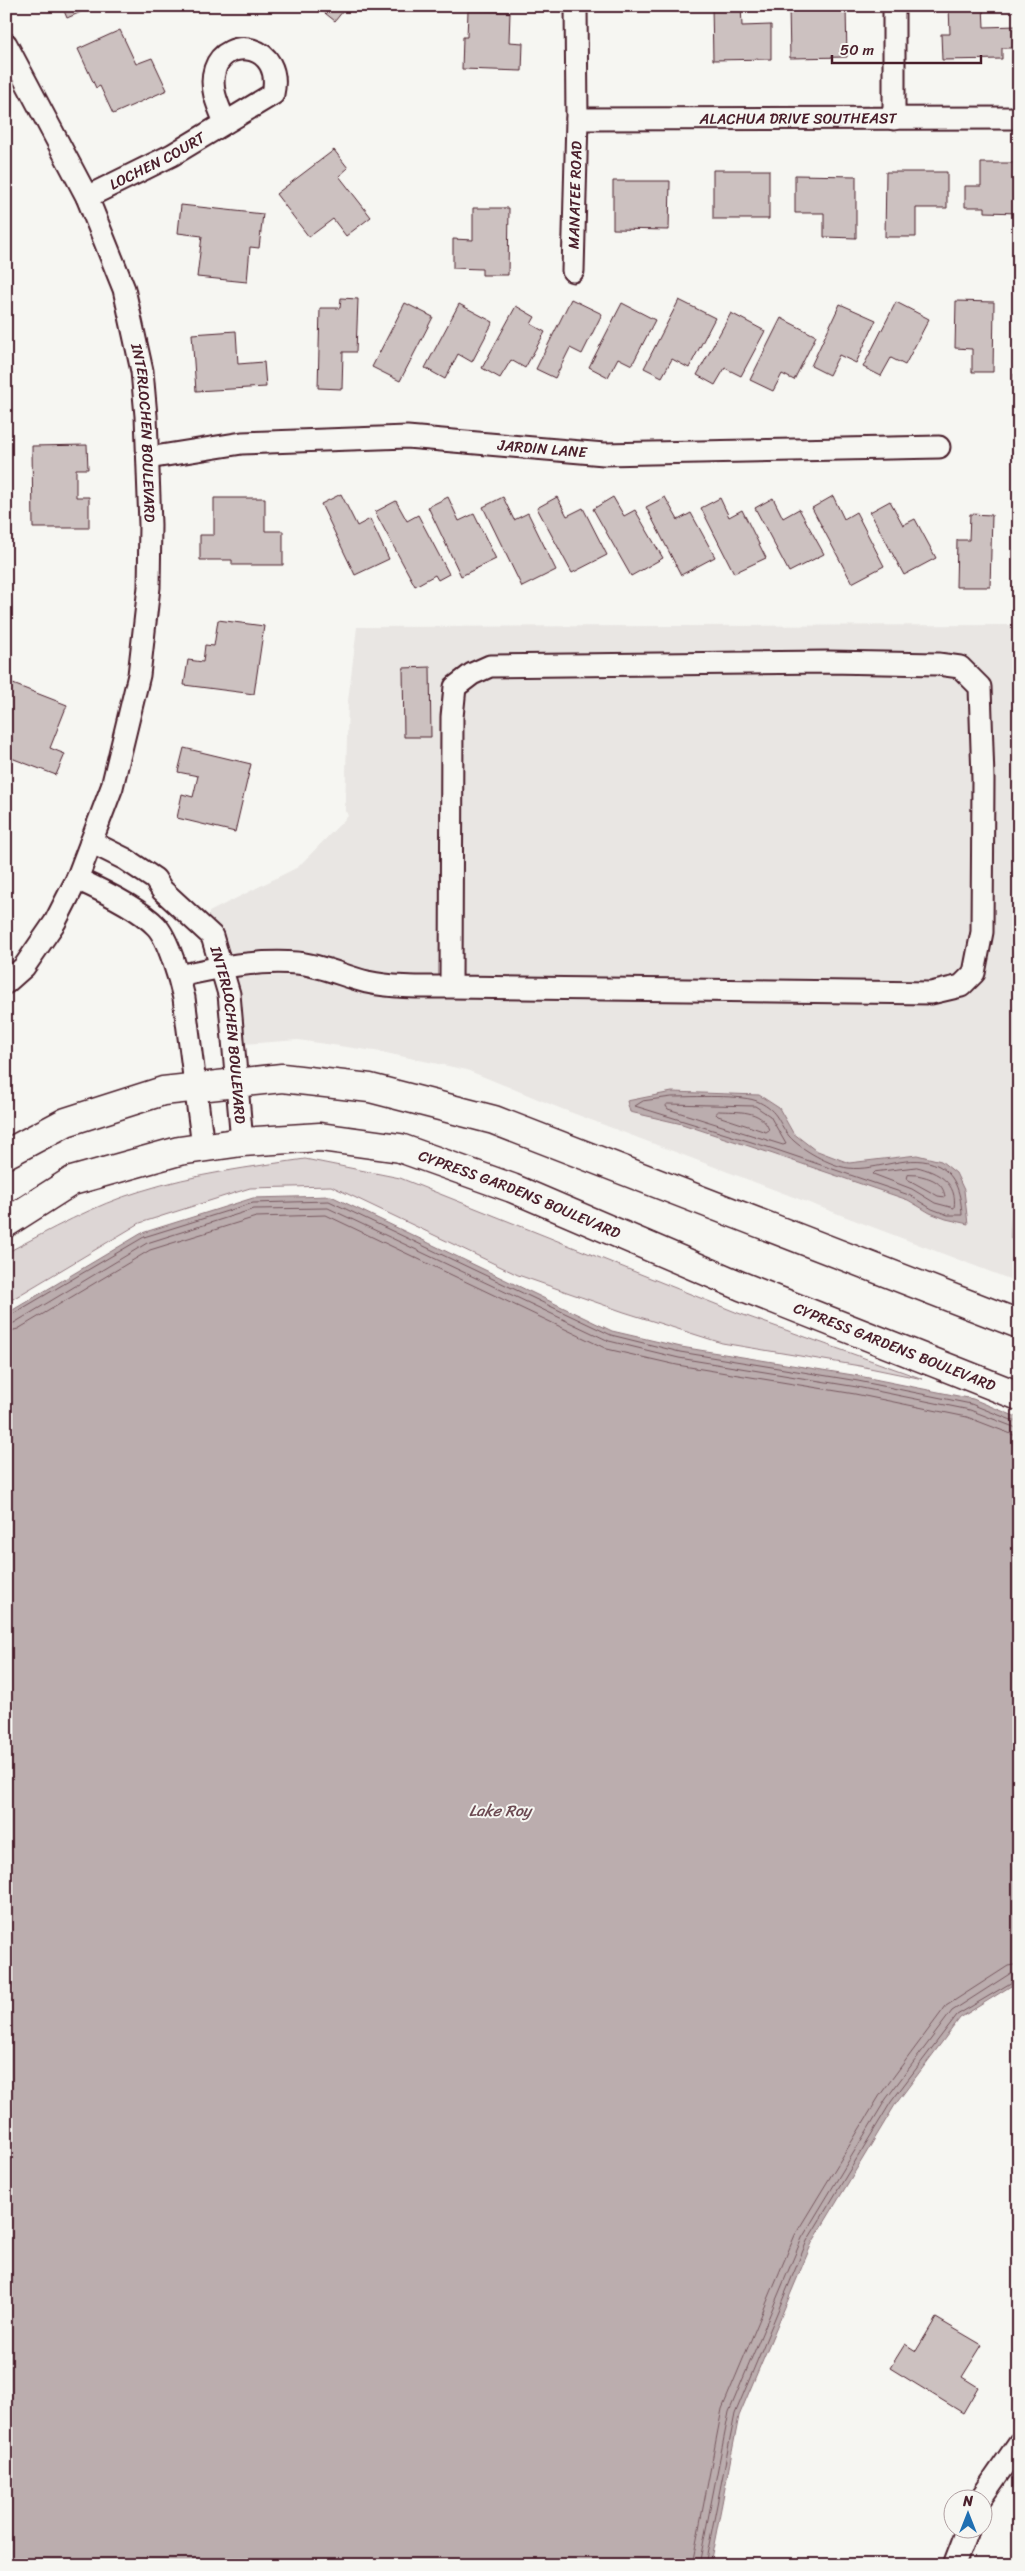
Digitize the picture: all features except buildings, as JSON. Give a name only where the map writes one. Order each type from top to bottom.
[{"type":"main road","points":[[6,1154],[66,1122],[163,1091],[282,1078],[370,1088],[494,1120],[1019,1324]]},
{"type":"main road","name":"CYPRESS GARDENS BOULEVARD","points":[[6,1223],[72,1182],[179,1151],[203,1146],[320,1137],[400,1148],[512,1188],[741,1286],[1016,1394]]},
{"type":"street","name":"MANATEE ROAD","points":[[573,271],[577,119],[576,6]]},
{"type":"street","points":[[894,6],[894,119]]},
{"type":"street","name":"INTERLOCHEN BOULEVARD","points":[[6,44],[87,197],[115,263],[130,310],[142,370],[150,525],[149,586],[140,675],[112,787],[76,879],[54,922],[24,967],[6,983]]},
{"type":"street","name":"ALACHUA DRIVE SOUTHEAST","points":[[577,119],[1019,118]]},
{"type":"street","name":"LOCHEN COURT","points":[[87,197],[172,156],[225,122]]},
{"type":"street","name":"JARDIN LANE","points":[[148,458],[242,443],[407,437],[604,454],[939,447]]},
{"type":"street","points":[[179,976],[221,966],[298,963],[331,970],[367,982],[400,986],[451,987],[931,993],[961,986],[974,973],[982,932],[983,780],[980,687],[960,667],[929,664],[828,662],[490,666],[472,674],[455,687],[452,717],[451,987]]},
{"type":"street","name":"INTERLOCHEN BOULEVARD","points":[[91,842],[125,859],[155,879],[162,890],[212,936],[229,994],[242,1142]]},
{"type":"street","points":[[76,879],[101,890],[157,926],[179,976],[203,1146]]},
{"type":"street","points":[[988,2488],[1019,2444]]},
{"type":"street","points":[[954,2565],[964,2538]]},
{"type":"shaded area","points":[[1019,625],[1019,1039],[1012,1280],[562,1109],[467,1070],[381,1052],[298,1040],[244,1044],[240,993],[235,977],[297,975],[328,981],[365,993],[400,998],[931,1004],[963,997],[981,982],[984,976],[992,934],[990,686],[986,678],[967,658],[939,652],[828,650],[486,655],[466,664],[449,678],[445,686],[441,976],[401,975],[369,970],[334,959],[299,952],[228,954],[221,932],[209,918],[209,912],[298,867],[348,816],[345,809],[348,701],[357,627]],"holes":[[[672,1092],[759,1095],[779,1108],[793,1133],[815,1150],[849,1163],[917,1155],[956,1173],[964,1190],[968,1224],[930,1213],[908,1200],[773,1154],[682,1124],[630,1112]]]},
{"type":"shaded area","points":[[828,673],[937,675],[956,678],[970,692],[972,931],[965,967],[956,976],[930,981],[461,976],[462,718],[465,694],[477,684],[492,677]]},
{"type":"shaded area","points":[[305,1159],[400,1178],[738,1313],[923,1379],[860,1366],[722,1343],[624,1312],[518,1275],[331,1186],[250,1188],[140,1223],[6,1303],[6,1253],[72,1219],[106,1203],[161,1185],[223,1172]]},
{"type":"water","points":[[672,1092],[759,1095],[779,1108],[793,1133],[815,1150],[849,1163],[917,1155],[941,1161],[956,1173],[964,1190],[968,1224],[946,1219],[930,1213],[908,1200],[773,1154],[682,1124],[630,1112],[627,1101]]},
{"type":"water","name":"Lake Roy","points":[[331,1196],[612,1331],[681,1347],[859,1376],[973,1399],[1019,1418],[1019,1981],[960,2018],[895,2105],[812,2243],[739,2416],[710,2565],[6,2565],[6,1314],[142,1233],[253,1198]]}]
